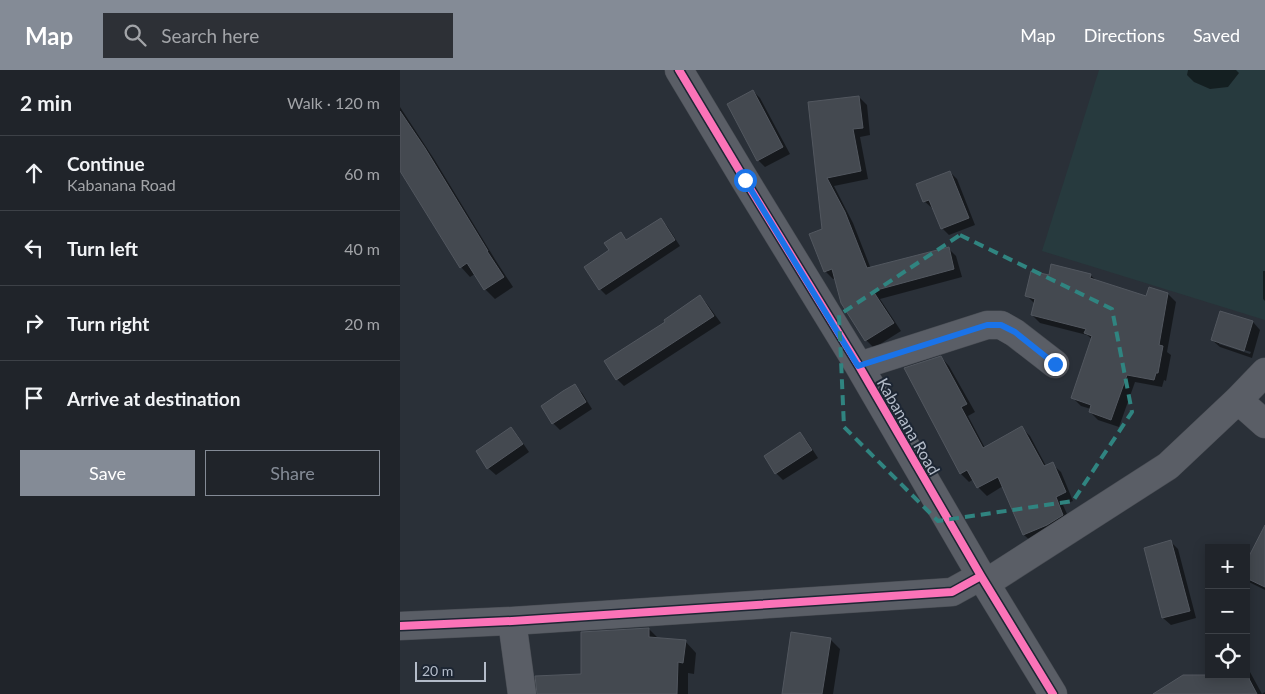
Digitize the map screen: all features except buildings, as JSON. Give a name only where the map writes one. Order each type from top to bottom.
[{"type":"street","name":"Kabanana Road","points":[[679,70],[1053,694]]},
{"type":"street","points":[[858,366],[987,325],[1001,325],[1015,332],[1055,364]]},
{"type":"street","points":[[400,626],[512,621],[952,592],[983,580],[1168,466],[1265,372]]},
{"type":"street","points":[[1238,400],[1265,424]]},
{"type":"street","points":[[512,621],[522,694]]},
{"type":"highlighted area","points":[[960,235],[1112,309],[1132,412],[1073,501],[938,521],[844,427],[839,315]]},
{"type":"green space","points":[[1099,70],[1265,70],[1265,320],[1042,251]]},
{"type":"cycle path","points":[[679,70],[859,366],[981,576],[1053,694]]},
{"type":"cycle path","points":[[400,626],[512,621],[952,592],[981,576]]},
{"type":"route","points":[[745,180],[858,366],[987,325],[1001,325],[1015,332],[1055,364]]}]
